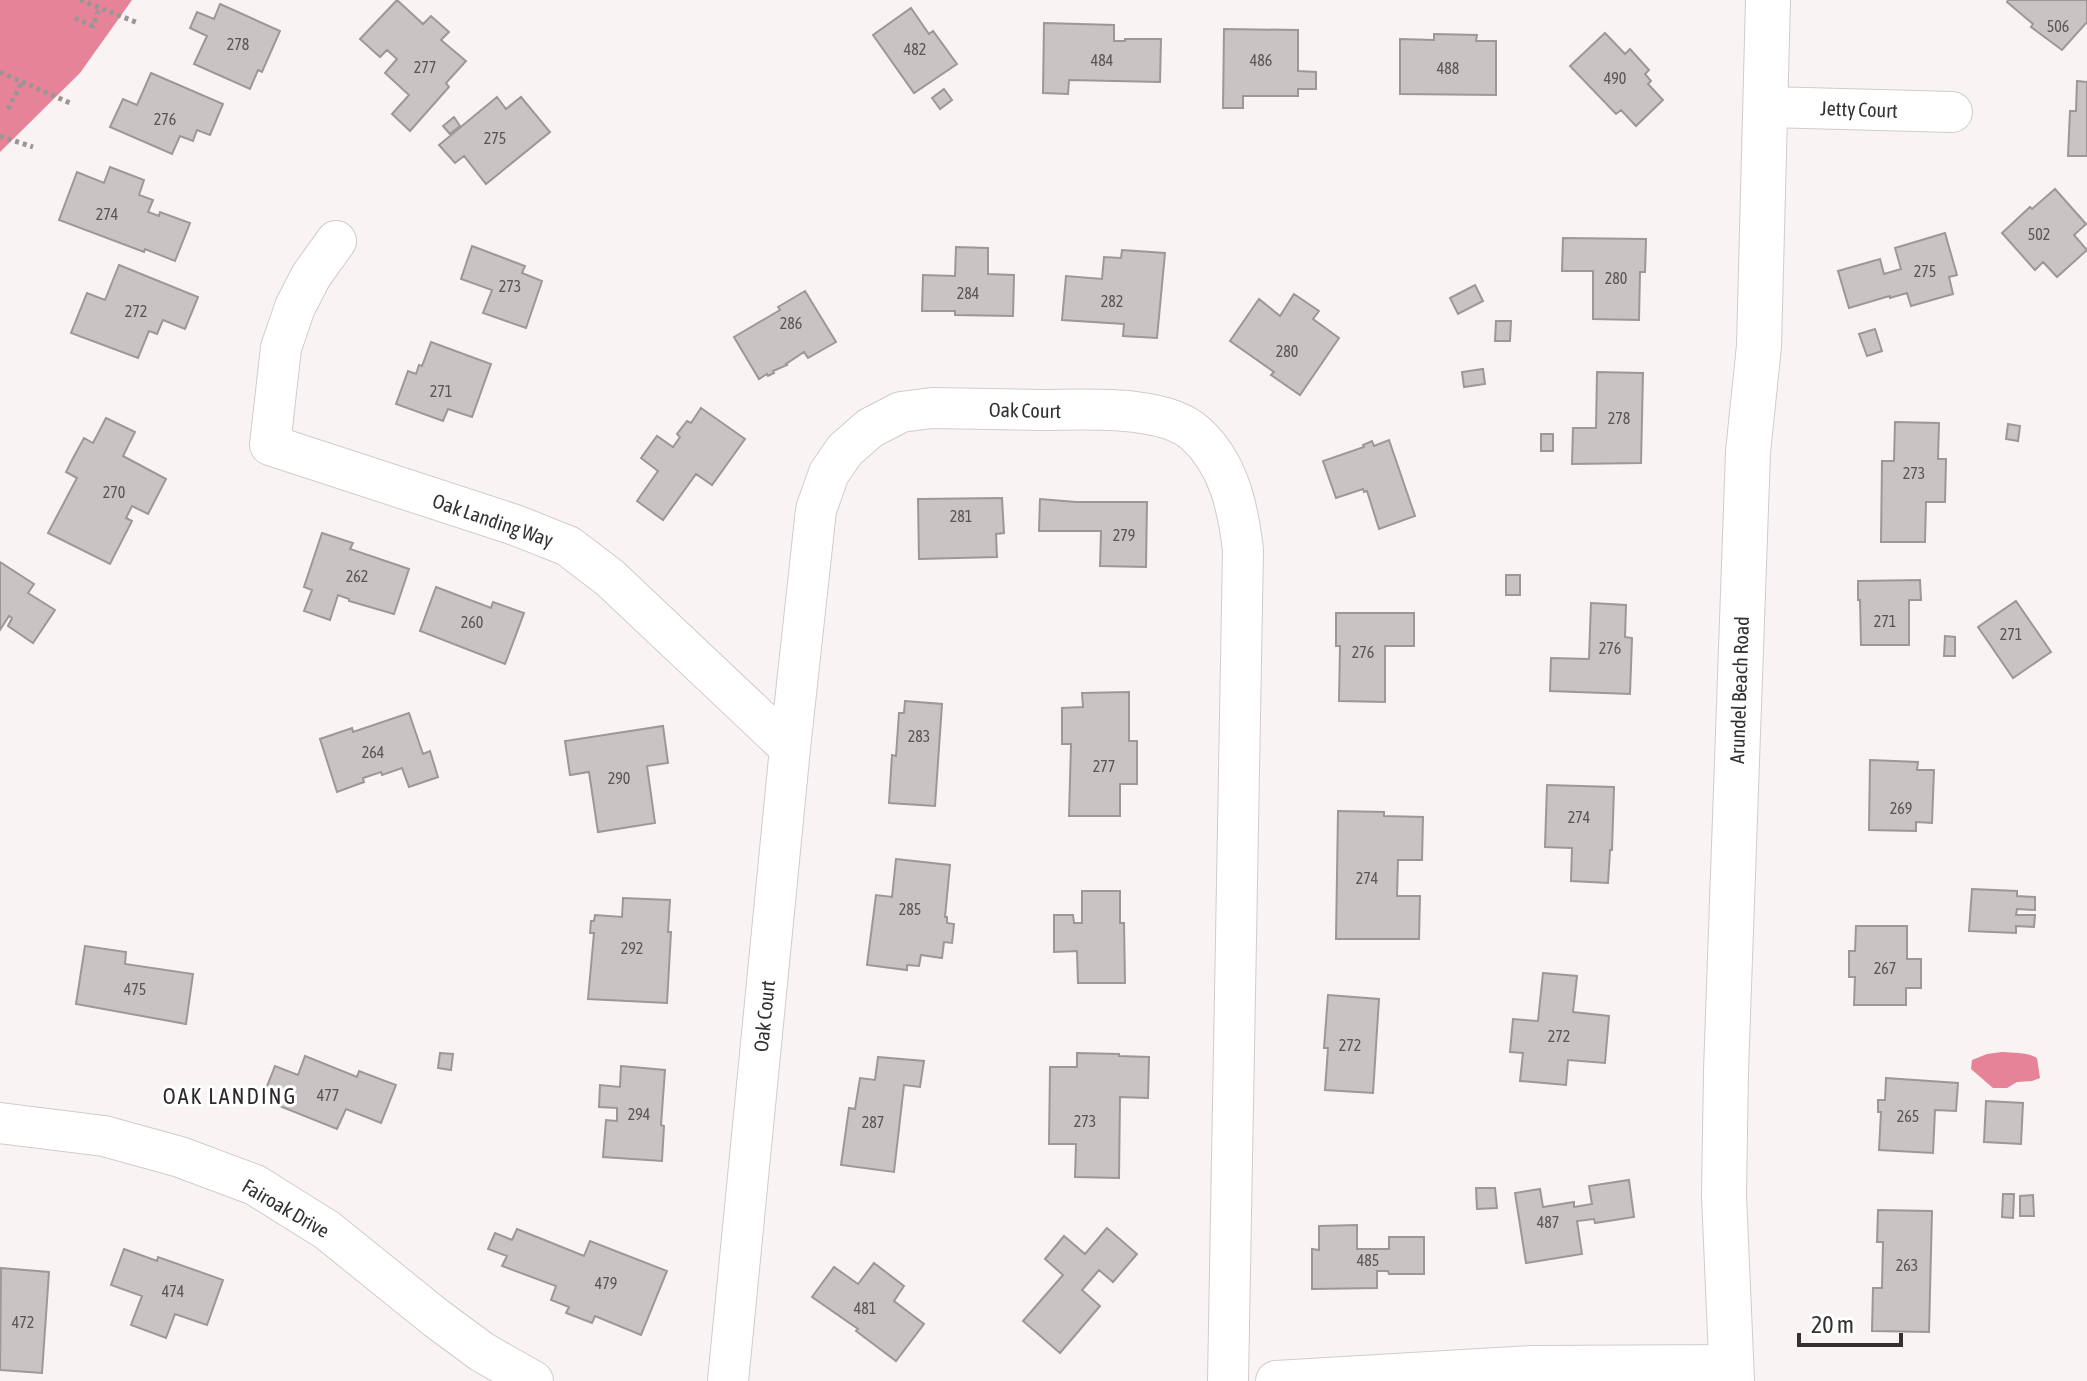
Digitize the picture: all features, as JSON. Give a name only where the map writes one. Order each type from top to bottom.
[{"type":"street","name":"Arundel Beach Road","points":[[1732,1373],[1724,1195],[1726,1071],[1747,480],[1759,346],[1768,0]]},
{"type":"street","name":"Jetty Court","points":[[1766,107],[1952,112]]},
{"type":"street","name":"Oak Landing Way","points":[[336,241],[311,276],[295,307],[281,348],[270,445],[515,525],[568,546],[610,578],[790,748]]},
{"type":"street","name":"Oak Court","points":[[728,1381],[816,510],[829,473],[845,450],[870,428],[901,412],[932,408],[1129,411],[1166,418],[1194,431],[1214,454],[1230,486],[1239,518],[1243,550],[1228,1381]]},
{"type":"street","name":"Fairoak Drive","points":[[0,1123],[104,1136],[180,1157],[255,1185],[327,1230],[482,1352],[533,1381]]},
{"type":"street","points":[[1276,1381],[1532,1366],[1732,1373]]},
{"type":"path","points":[[80,0],[138,23]]},
{"type":"path","points":[[75,18],[93,26],[99,8]]},
{"type":"path","points":[[0,72],[70,103]]},
{"type":"path","points":[[8,109],[22,82]]},
{"type":"path","points":[[0,136],[33,147]]},
{"type":"shaded area","points":[[0,0],[132,0],[80,73],[0,152]]},
{"type":"shaded area","points":[[2002,1052],[2037,1058],[2040,1078],[2017,1082],[2007,1088],[1993,1088],[1971,1069],[1972,1060]]},
{"type":"building","points":[[397,0],[423,24],[431,16],[449,32],[441,40],[466,61],[446,83],[449,87],[410,131],[392,114],[409,95],[385,73],[397,59],[387,50],[380,57],[360,39]]},
{"type":"building","points":[[2008,0],[2087,0],[2087,22],[2062,50],[2031,27],[2033,24]]},
{"type":"building","points":[[220,4],[280,31],[262,72],[258,70],[250,89],[194,64],[207,36],[190,28],[197,12],[214,19]]},
{"type":"building","points":[[911,8],[929,34],[933,31],[957,64],[914,93],[873,35]]},
{"type":"building","points":[[1044,23],[1114,25],[1114,41],[1161,39],[1160,82],[1069,80],[1068,94],[1043,93]]},
{"type":"building","points":[[1224,29],[1298,30],[1298,71],[1316,72],[1316,89],[1298,89],[1298,96],[1243,96],[1243,108],[1223,108]]},
{"type":"building","points":[[1605,33],[1625,54],[1630,49],[1649,70],[1645,74],[1651,81],[1648,84],[1663,100],[1636,126],[1621,110],[1616,114],[1570,66]]},
{"type":"building","points":[[1434,34],[1477,35],[1476,41],[1496,41],[1496,95],[1400,94],[1400,39],[1434,40]]},
{"type":"building","points":[[151,73],[223,104],[210,135],[197,130],[193,141],[180,136],[172,154],[110,127],[123,99],[137,105]]},
{"type":"building","points":[[2077,81],[2087,82],[2087,156],[2068,156],[2070,111],[2076,111]]},
{"type":"building","points":[[944,89],[952,100],[940,109],[932,98]]},
{"type":"building","points":[[497,97],[506,109],[521,97],[550,132],[486,184],[464,156],[455,163],[439,145]]},
{"type":"building","points":[[454,117],[460,126],[450,134],[443,126]]},
{"type":"building","points":[[110,167],[144,180],[139,195],[153,200],[148,212],[159,216],[160,212],[190,223],[175,261],[59,220],[77,172],[104,183]]},
{"type":"building","points":[[2055,189],[2086,224],[2074,235],[2087,250],[2057,277],[2043,262],[2035,270],[2002,233]]},
{"type":"building","points":[[1945,233],[1957,275],[1949,277],[1953,294],[1911,306],[1907,293],[1849,308],[1838,271],[1880,259],[1884,274],[1901,269],[1895,248]]},
{"type":"building","points":[[1563,238],[1646,239],[1645,272],[1640,272],[1639,320],[1593,319],[1593,271],[1562,271]]},
{"type":"building","points":[[472,246],[525,266],[522,273],[542,281],[526,328],[483,313],[492,290],[461,279]]},
{"type":"building","points":[[956,247],[988,248],[988,274],[1014,275],[1013,316],[922,311],[923,275],[955,276]]},
{"type":"building","points":[[1122,250],[1165,253],[1157,338],[1123,336],[1124,324],[1062,320],[1066,276],[1102,279],[1104,257],[1121,258]]},
{"type":"building","points":[[119,265],[198,297],[185,329],[163,320],[157,334],[149,331],[138,358],[71,333],[87,293],[105,300]]},
{"type":"building","points":[[1475,285],[1483,301],[1458,314],[1450,298]]},
{"type":"building","points":[[805,291],[836,342],[808,358],[804,352],[774,373],[759,379],[734,337]]},
{"type":"building","points":[[1294,294],[1319,311],[1313,319],[1339,338],[1300,395],[1230,341],[1259,299],[1280,316]]},
{"type":"building","points":[[1496,321],[1511,321],[1510,341],[1495,341]]},
{"type":"building","points":[[1875,329],[1882,351],[1867,356],[1859,334]]},
{"type":"building","points":[[431,342],[491,364],[472,417],[448,409],[443,421],[396,404],[408,371],[416,374]]},
{"type":"building","points":[[1483,369],[1485,384],[1464,387],[1462,372]]},
{"type":"building","points":[[1597,372],[1643,373],[1641,463],[1572,464],[1573,428],[1596,428]]},
{"type":"building","points":[[701,408],[745,439],[712,485],[696,474],[663,520],[637,501],[658,471],[641,458],[657,436],[673,447],[680,437],[677,434],[687,421],[691,423]]},
{"type":"building","points":[[106,418],[135,432],[123,456],[166,479],[148,514],[132,506],[126,518],[132,521],[110,564],[48,533],[77,478],[66,472],[72,460],[84,438],[93,443]]},
{"type":"building","points":[[1895,422],[1939,423],[1938,459],[1946,459],[1945,502],[1926,502],[1925,542],[1881,542],[1882,461],[1894,461]]},
{"type":"building","points":[[2008,424],[2020,426],[2018,441],[2006,439]]},
{"type":"building","points":[[1541,434],[1553,434],[1553,451],[1541,451]]},
{"type":"building","points":[[1389,440],[1415,516],[1379,529],[1367,491],[1363,489],[1336,498],[1323,461],[1364,447],[1372,441],[1374,446]]},
{"type":"building","points":[[1002,498],[1004,533],[996,534],[997,557],[919,559],[918,499]]},
{"type":"building","points":[[1040,499],[1147,502],[1146,567],[1100,566],[1101,531],[1039,531]]},
{"type":"building","points":[[322,533],[353,543],[350,549],[409,569],[394,614],[338,595],[330,620],[304,611],[312,590],[304,587]]},
{"type":"building","points":[[0,562],[34,584],[28,593],[55,610],[33,643],[8,626],[12,618],[9,616],[0,630]]},
{"type":"building","points":[[1506,575],[1520,575],[1520,595],[1506,595]]},
{"type":"building","points":[[1920,580],[1921,600],[1909,600],[1909,645],[1861,645],[1858,581]]},
{"type":"building","points":[[436,587],[491,608],[493,602],[524,613],[505,664],[420,631]]},
{"type":"building","points":[[2016,601],[2051,652],[2013,678],[1978,627]]},
{"type":"building","points":[[1591,603],[1626,605],[1625,637],[1632,638],[1630,694],[1550,691],[1551,658],[1589,659]]},
{"type":"building","points":[[1336,613],[1414,613],[1414,646],[1385,646],[1385,702],[1339,701],[1340,646],[1336,646]]},
{"type":"building","points":[[1945,636],[1955,637],[1955,656],[1944,656]]},
{"type":"building","points":[[1129,692],[1129,741],[1137,741],[1137,784],[1120,784],[1120,816],[1069,816],[1071,744],[1062,744],[1062,708],[1083,707],[1082,693]]},
{"type":"building","points":[[905,701],[942,704],[935,806],[889,803],[892,755],[896,756],[899,713],[904,713]]},
{"type":"building","points":[[409,713],[423,754],[430,751],[438,777],[409,787],[402,768],[363,778],[364,782],[337,792],[320,739],[352,728],[353,732]]},
{"type":"building","points":[[663,726],[668,763],[647,766],[655,823],[598,832],[589,772],[570,775],[565,741]]},
{"type":"building","points":[[1870,760],[1918,762],[1917,770],[1934,770],[1932,823],[1916,822],[1916,831],[1869,830]]},
{"type":"building","points":[[1547,785],[1614,787],[1608,883],[1571,881],[1572,848],[1545,847]]},
{"type":"building","points":[[1338,811],[1423,817],[1422,860],[1398,860],[1397,896],[1420,896],[1419,939],[1336,939]]},
{"type":"building","points":[[896,859],[950,865],[945,917],[947,923],[954,924],[952,943],[944,942],[942,958],[921,955],[919,966],[907,965],[907,970],[867,965],[876,895],[892,897]]},
{"type":"building","points":[[1972,889],[2017,891],[2017,896],[2035,897],[2035,910],[2017,909],[2016,915],[2035,915],[2034,927],[2016,926],[2016,933],[1969,931]]},
{"type":"building","points":[[1082,891],[1120,891],[1125,983],[1078,983],[1077,951],[1054,952],[1054,915],[1073,915],[1074,923],[1082,923]]},
{"type":"building","points":[[623,898],[670,900],[667,1003],[588,999],[594,933],[590,933],[591,921],[594,921],[595,915],[622,917]]},
{"type":"building","points":[[1856,926],[1907,926],[1907,959],[1921,959],[1921,988],[1906,988],[1906,1005],[1854,1005],[1855,977],[1849,977],[1849,951],[1855,951]]},
{"type":"building","points":[[85,946],[126,952],[125,964],[193,974],[186,1024],[76,1004]]},
{"type":"building","points":[[1543,973],[1577,976],[1573,1012],[1609,1016],[1605,1063],[1568,1060],[1566,1085],[1520,1081],[1523,1053],[1510,1052],[1513,1019],[1538,1021]]},
{"type":"building","points":[[1328,995],[1379,999],[1373,1093],[1325,1090]]},
{"type":"building","points":[[440,1053],[453,1054],[451,1070],[438,1068]]},
{"type":"building","points":[[1077,1053],[1149,1057],[1148,1098],[1120,1097],[1119,1178],[1075,1177],[1076,1144],[1049,1144],[1050,1067],[1077,1067]]},
{"type":"building","points":[[305,1056],[357,1077],[359,1071],[396,1085],[381,1123],[346,1109],[337,1129],[262,1099],[275,1066],[298,1075]]},
{"type":"building","points":[[878,1057],[924,1061],[920,1087],[904,1085],[894,1172],[841,1165],[849,1108],[855,1109],[860,1078],[875,1080]]},
{"type":"building","points":[[621,1066],[665,1070],[662,1161],[603,1157],[606,1120],[617,1121],[617,1108],[599,1107],[600,1085],[620,1087]]},
{"type":"building","points":[[1886,1078],[1958,1083],[1956,1111],[1935,1110],[1933,1153],[1879,1150],[1881,1112],[1878,1112],[1878,1100],[1885,1100]]},
{"type":"building","points":[[1986,1101],[2023,1103],[2021,1144],[1984,1142]]},
{"type":"building","points":[[1629,1180],[1634,1217],[1595,1223],[1594,1219],[1577,1221],[1582,1254],[1526,1263],[1515,1193],[1540,1189],[1543,1207],[1574,1202],[1574,1207],[1592,1204],[1589,1186]]},
{"type":"building","points":[[1476,1188],[1495,1188],[1497,1208],[1477,1209]]},
{"type":"building","points":[[2003,1194],[2014,1194],[2013,1218],[2002,1217]]},
{"type":"building","points":[[2033,1195],[2034,1216],[2020,1216],[2020,1196]]},
{"type":"building","points":[[1878,1210],[1932,1211],[1929,1332],[1872,1331],[1873,1288],[1882,1288],[1883,1242],[1877,1242]]},
{"type":"building","points":[[1357,1225],[1357,1249],[1389,1249],[1389,1237],[1424,1237],[1424,1274],[1377,1271],[1377,1288],[1312,1289],[1312,1249],[1319,1250],[1319,1226]]},
{"type":"building","points":[[1107,1228],[1137,1254],[1113,1282],[1099,1270],[1082,1290],[1100,1306],[1060,1353],[1023,1321],[1063,1275],[1045,1259],[1064,1236],[1085,1254]]},
{"type":"building","points":[[517,1229],[584,1256],[590,1241],[667,1271],[641,1335],[595,1316],[592,1323],[566,1313],[569,1307],[551,1300],[556,1286],[502,1266],[507,1256],[488,1249],[495,1233],[512,1240]]},
{"type":"building","points":[[124,1249],[157,1261],[158,1257],[223,1280],[207,1325],[175,1314],[166,1338],[131,1325],[142,1296],[111,1285]]},
{"type":"building","points":[[874,1263],[904,1286],[894,1301],[924,1324],[896,1361],[856,1331],[858,1329],[812,1297],[834,1267],[858,1284]]},
{"type":"building","points":[[1,1268],[49,1272],[42,1373],[0,1370]]},
{"type":"district","name":"OAK LANDING","points":[[230,1096]]}]
